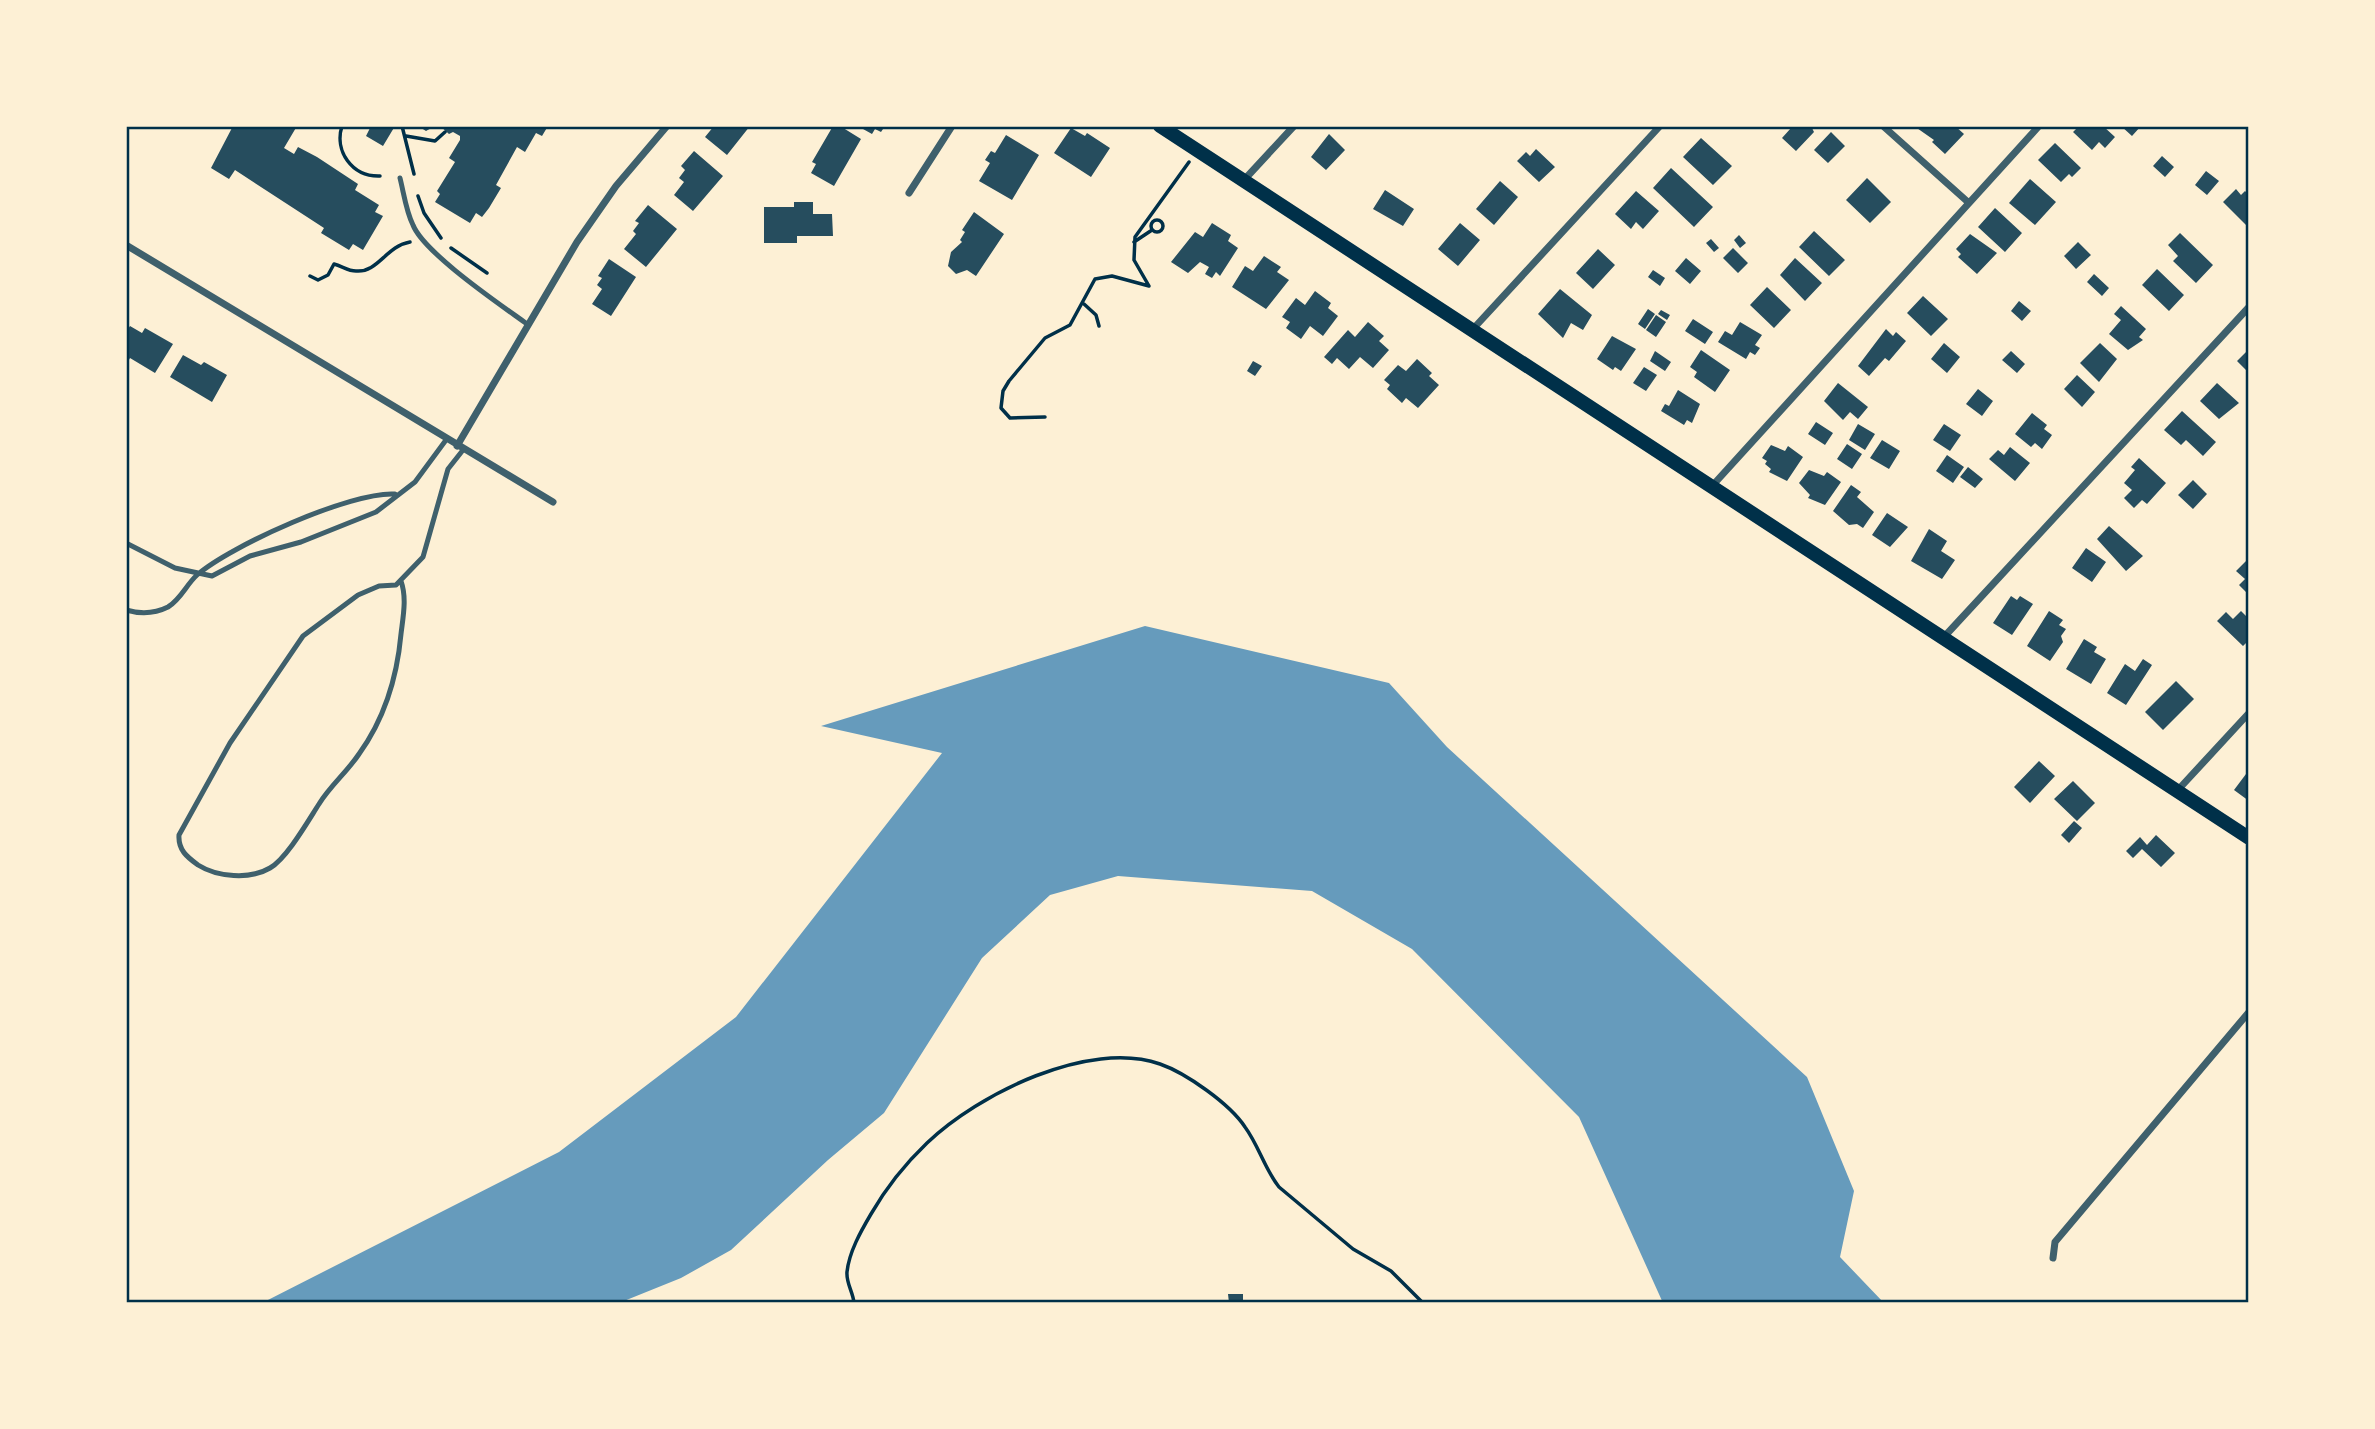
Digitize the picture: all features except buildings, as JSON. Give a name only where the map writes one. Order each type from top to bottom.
[{"type":"main road","points":[[1160,126],[1713,485],[2249,838]]},
{"type":"street","points":[[460,448],[527,324],[577,242],[616,186],[667,126]]},
{"type":"street","points":[[909,193],[952,126]]},
{"type":"street","points":[[1244,180],[1294,126]]},
{"type":"street","points":[[1473,329],[1660,126]]},
{"type":"street","points":[[1883,126],[1969,203]]},
{"type":"street","points":[[1713,485],[2039,126]]},
{"type":"street","points":[[126,245],[553,502]]},
{"type":"street","points":[[1944,637],[2249,307]]},
{"type":"street","points":[[2177,791],[2249,713]]},
{"type":"street","points":[[2053,1258],[2055,1242],[2249,1012]]},
{"type":"lane","points":[[400,178],[413,227],[423,241],[493,300],[527,324]]},
{"type":"lane","points":[[126,543],[160,562],[212,576],[250,556],[366,518],[415,482],[446,440]]},
{"type":"lane","points":[[401,581],[404,613],[400,655],[384,709],[359,755],[330,788],[304,828],[271,868],[247,876],[211,871],[186,856],[179,843],[179,835],[230,743],[303,636],[358,594],[401,581],[423,557],[448,470],[460,448]]},
{"type":"lane","points":[[126,610],[151,613],[168,607],[199,573],[278,529],[369,496],[395,495]]},
{"type":"path","points":[[342,126],[340,144],[348,162],[373,176],[380,176]]},
{"type":"path","points":[[402,126],[416,183]]},
{"type":"path","points":[[405,136],[435,141],[445,132]]},
{"type":"path","points":[[1045,416],[1010,418],[1002,408],[1003,391],[1040,342],[1070,325],[1084,304],[1093,283],[1100,276],[1149,286],[1136,265],[1134,242],[1137,231],[1198,150]]},
{"type":"path","points":[[418,195],[424,212],[440,238],[487,273]]},
{"type":"path","points":[[1150,216],[1161,221],[1164,226],[1159,232],[1152,230]]},
{"type":"path","points":[[1134,242],[1152,230],[1154,220]]},
{"type":"path","points":[[310,276],[318,280],[328,275],[334,264],[354,271],[370,269],[392,248],[423,241]]},
{"type":"path","points":[[1084,304],[1096,315],[1099,326]]},
{"type":"path","points":[[854,1303],[847,1271],[863,1227],[890,1184],[927,1142],[948,1124],[1013,1087],[1050,1071],[1108,1058],[1159,1063],[1206,1091],[1245,1125],[1269,1174],[1279,1187],[1353,1249],[1391,1271],[1423,1303]]},
{"type":"water","points":[[1145,626],[1389,683],[1447,747],[1807,1077],[1854,1191],[1840,1257],[1884,1303],[1663,1303],[1579,1117],[1412,949],[1312,891],[1118,876],[1050,895],[982,958],[884,1113],[828,1160],[731,1250],[681,1278],[619,1303],[262,1303],[559,1152],[736,1017],[942,753],[821,726]]}]
